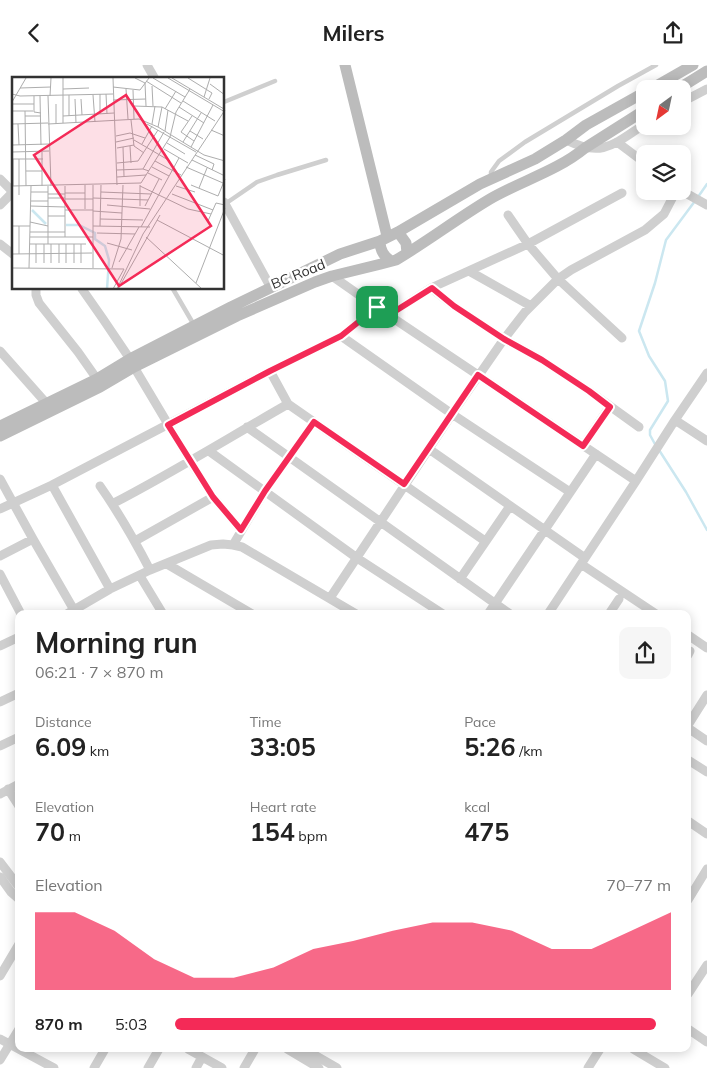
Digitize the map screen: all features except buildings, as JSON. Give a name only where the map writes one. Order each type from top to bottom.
[{"type":"street","points":[[147,65],[154,77]]},
{"type":"street","points":[[344,65],[388,236],[381,249],[386,258],[391,261]]},
{"type":"street","points":[[667,80],[693,65]]},
{"type":"street","points":[[691,81],[707,71]]},
{"type":"street","points":[[691,97],[707,89]]},
{"type":"street","points":[[0,426],[132,363],[194,326],[340,254],[388,236],[490,180],[535,159],[586,125],[636,97]]},
{"type":"street","name":"BC Road","points":[[0,436],[100,387],[132,363],[236,316],[314,282],[391,261],[407,253],[491,199],[553,169],[636,116]]},
{"type":"street","points":[[566,140],[585,148],[605,148],[636,130]]},
{"type":"street","points":[[617,142],[636,156]]},
{"type":"street","points":[[0,179],[12,192]]},
{"type":"street","points":[[389,315],[432,288],[528,244],[622,193]]},
{"type":"street","points":[[0,205],[12,194]]},
{"type":"street","points":[[691,196],[707,205]]},
{"type":"street","points":[[330,599],[404,484],[478,375],[531,306],[558,279],[571,270],[645,230],[664,214],[671,200]]},
{"type":"street","points":[[225,206],[271,288]]},
{"type":"street","points":[[508,215],[528,244],[558,279],[622,338]]},
{"type":"street","points":[[388,236],[406,243],[407,253]]},
{"type":"street","points":[[0,244],[12,253]]},
{"type":"street","points":[[470,271],[531,306]]},
{"type":"street","points":[[332,276],[636,481]]},
{"type":"street","points":[[432,288],[449,303],[504,339],[542,360],[639,427]]},
{"type":"street","points":[[36,290],[39,303],[97,379]]},
{"type":"street","points":[[83,290],[132,363],[213,497],[241,530]]},
{"type":"street","points":[[0,509],[52,485],[341,336],[377,307]]},
{"type":"street","points":[[341,336],[452,414],[570,492]]},
{"type":"street","points":[[0,351],[46,403]]},
{"type":"street","points":[[270,371],[288,404],[484,541]]},
{"type":"street","points":[[551,610],[707,373]]},
{"type":"street","points":[[112,504],[209,451],[288,404]]},
{"type":"street","points":[[583,446],[610,407]]},
{"type":"street","points":[[675,420],[707,441]]},
{"type":"street","points":[[233,545],[265,491],[314,422]]},
{"type":"street","points":[[247,427],[505,610]]},
{"type":"street","points":[[429,449],[544,530],[650,610]]},
{"type":"street","points":[[209,451],[357,558],[437,610]]},
{"type":"street","points":[[491,610],[596,454]]},
{"type":"street","points":[[0,479],[69,610]]},
{"type":"street","points":[[52,485],[110,589]]},
{"type":"street","points":[[100,486],[135,541],[150,570]]},
{"type":"street","points":[[135,541],[213,497]]},
{"type":"street","points":[[460,579],[484,541],[510,506]]},
{"type":"street","points":[[0,556],[33,539]]},
{"type":"street","points":[[73,610],[110,589],[150,570],[212,545],[223,544],[242,547],[349,610]]},
{"type":"street","points":[[167,563],[245,610]]},
{"type":"street","points":[[0,574],[19,610]]},
{"type":"street","points":[[140,576],[160,610]]},
{"type":"street","points":[[612,610],[619,599]]},
{"type":"street","points":[[691,637],[707,648]]},
{"type":"street","points":[[0,646],[15,639]]},
{"type":"street","points":[[0,702],[15,695]]},
{"type":"street","points":[[691,719],[707,695]]},
{"type":"street","points":[[691,726],[707,741]]},
{"type":"street","points":[[0,746],[15,739]]},
{"type":"street","points":[[691,762],[707,772]]},
{"type":"street","points":[[4,791],[15,802]]},
{"type":"street","points":[[691,823],[707,834]]},
{"type":"street","points":[[0,862],[15,882]]},
{"type":"street","points":[[691,895],[707,869]]},
{"type":"street","points":[[2,885],[15,896]]},
{"type":"street","points":[[0,976],[15,951]]},
{"type":"street","points":[[691,989],[707,965]]},
{"type":"street","points":[[691,1031],[707,1041]]},
{"type":"street","points":[[0,1060],[15,1036]]},
{"type":"street","points":[[0,1039],[15,1047]]},
{"type":"street","points":[[24,1052],[48,1066]]},
{"type":"street","points":[[94,1068],[103,1052]]},
{"type":"street","points":[[148,1068],[157,1052]]},
{"type":"street","points":[[193,1052],[222,1068]]},
{"type":"street","points":[[244,1068],[252,1052]]},
{"type":"street","points":[[291,1052],[319,1068]]},
{"type":"street","points":[[309,1052],[336,1068]]},
{"type":"street","points":[[588,1068],[598,1052]]},
{"type":"street","points":[[650,1053],[665,1068]]},
{"type":"street","points":[[196,1068],[202,1057]]},
{"type":"lane","points":[[490,180],[492,172],[499,161],[525,142],[656,65]]},
{"type":"lane","points":[[225,102],[275,81]]},
{"type":"lane","points":[[225,203],[257,182],[326,160]]},
{"type":"lane","points":[[174,290],[194,326]]},
{"type":"waterway","points":[[698,197],[707,184]]},
{"type":"waterway","points":[[656,446],[650,435],[650,430],[668,401],[665,381],[649,356],[639,331],[655,283],[666,240],[695,201]]},
{"type":"waterway","points":[[659,450],[686,492],[707,530]]},
{"type":"route","points":[[432,288],[454,306],[504,339],[542,360],[610,407],[583,446],[478,375],[404,484],[314,422],[265,491],[241,530],[213,497],[168,425],[341,336],[377,307],[389,315],[432,288]]}]
